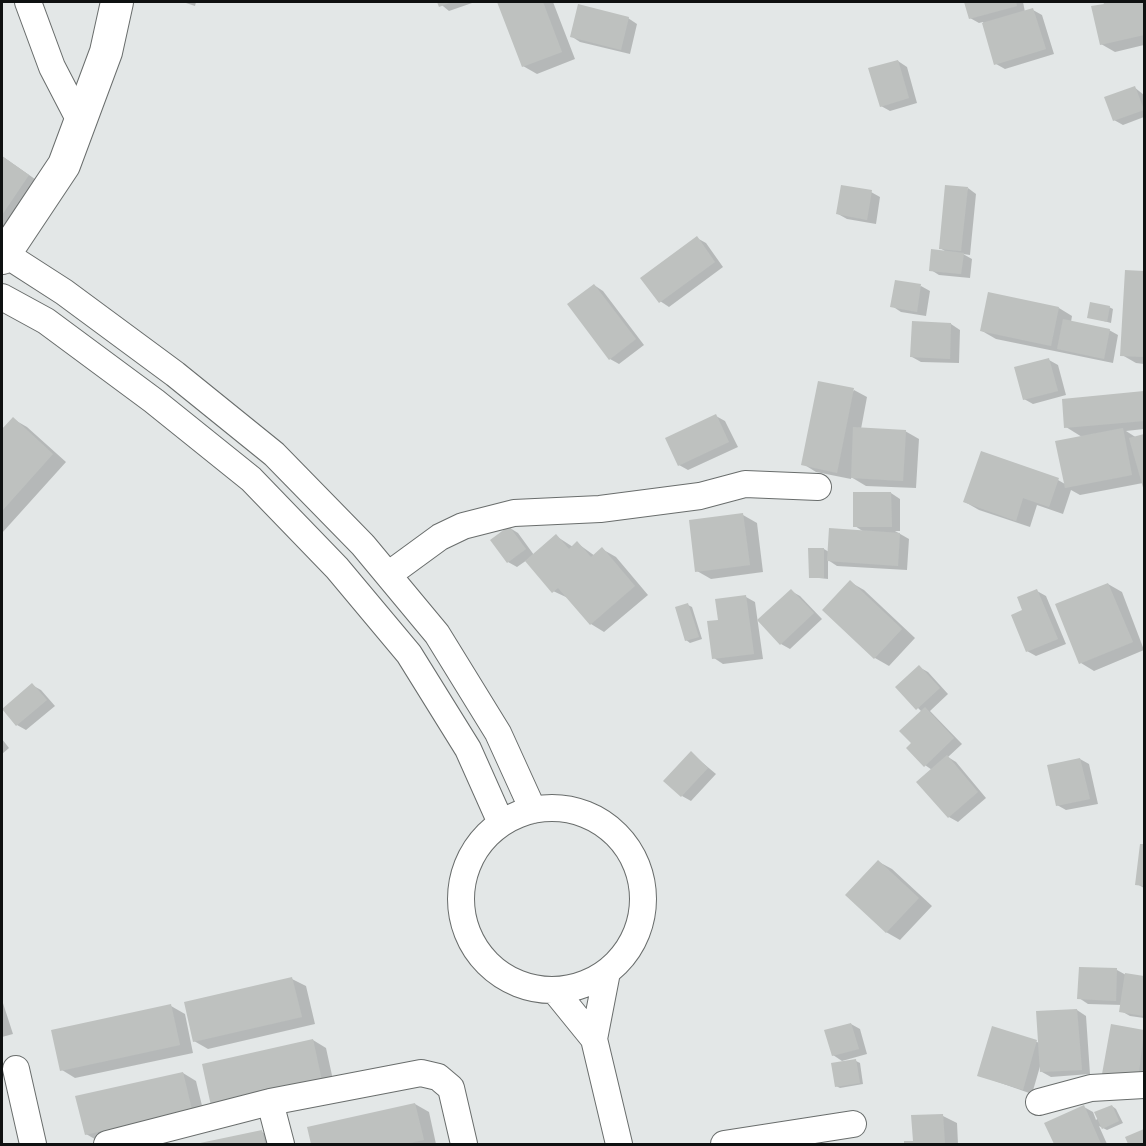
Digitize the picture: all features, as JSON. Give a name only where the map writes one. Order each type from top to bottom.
[{"type":"street","points":[[28,2],[52,67],[80,121]]},
{"type":"street","points":[[117,2],[106,52],[64,165],[3,256],[64,292],[165,367],[274,454],[363,545],[437,634],[498,733],[533,810]]},
{"type":"street","points":[[2,297],[46,321],[154,401],[251,479],[337,568],[409,654],[468,749],[501,823]]},
{"type":"street","points":[[388,575],[440,537],[463,525],[514,513],[600,509],[700,496],[745,484],[818,487]]},
{"type":"street","points":[[563,809],[593,818],[617,836],[635,862],[642,891],[640,922],[628,950],[607,972],[582,985],[555,991],[526,987],[499,974],[478,953],[465,927],[460,898],[465,869],[479,843],[501,823],[533,810],[563,809]]},
{"type":"street","points":[[607,972],[594,1039],[619,1144]]},
{"type":"street","points":[[555,991],[594,1039]]},
{"type":"street","points":[[16,1069],[33,1144]]},
{"type":"street","points":[[107,1144],[270,1102],[421,1073],[438,1077],[450,1088],[464,1144]]},
{"type":"street","points":[[1039,1102],[1091,1089],[1144,1085]]},
{"type":"street","points":[[270,1102],[281,1144]]},
{"type":"street","points":[[724,1144],[853,1124]]},
{"type":"building","points":[[437,2],[452,2],[439,7]]},
{"type":"building","points":[[497,2],[543,2],[562,52],[522,67]]},
{"type":"building","points":[[964,2],[1016,2],[1017,6],[969,19]]},
{"type":"building","points":[[1103,2],[1144,2],[1144,35],[1100,45],[1091,6],[1104,4]]},
{"type":"building","points":[[578,4],[629,17],[621,50],[570,37]]},
{"type":"building","points":[[1033,8],[1046,49],[994,65],[982,23]]},
{"type":"building","points":[[898,60],[909,98],[880,107],[868,68]]},
{"type":"building","points":[[1135,86],[1144,110],[1113,121],[1104,97]]},
{"type":"building","points":[[2,156],[29,175],[2,215]]},
{"type":"building","points":[[841,185],[872,190],[867,220],[836,214]]},
{"type":"building","points":[[945,185],[968,187],[961,251],[939,249]]},
{"type":"building","points":[[697,236],[715,262],[659,303],[640,278]]},
{"type":"building","points":[[931,249],[964,253],[961,274],[929,271]]},
{"type":"building","points":[[1125,270],[1144,271],[1144,357],[1120,356]]},
{"type":"building","points":[[895,280],[921,284],[917,312],[890,307]]},
{"type":"building","points":[[594,284],[636,339],[609,360],[567,304]]},
{"type":"building","points":[[988,292],[1059,307],[1051,346],[980,331]]},
{"type":"building","points":[[1090,302],[1110,306],[1107,322],[1087,318]]},
{"type":"building","points":[[1063,319],[1110,329],[1104,359],[1057,349]]},
{"type":"building","points":[[912,321],[951,323],[950,359],[910,357]]},
{"type":"building","points":[[1049,358],[1058,391],[1023,400],[1014,367]]},
{"type":"building","points":[[818,381],[854,388],[837,473],[801,465]]},
{"type":"building","points":[[1144,391],[1144,421],[1064,428],[1062,399]]},
{"type":"building","points":[[716,414],[729,442],[678,466],[665,438]]},
{"type":"building","points":[[13,417],[53,454],[2,511],[2,429]]},
{"type":"building","points":[[853,427],[906,430],[903,481],[851,478]]},
{"type":"building","points":[[1123,428],[1132,475],[1065,488],[1055,441]]},
{"type":"building","points":[[1144,434],[1144,491],[1129,438]]},
{"type":"building","points":[[981,451],[1059,478],[1049,507],[1023,498],[1016,521],[963,502]]},
{"type":"building","points":[[853,492],[891,492],[892,527],[853,527]]},
{"type":"building","points":[[743,513],[750,565],[695,572],[689,520]]},
{"type":"building","points":[[509,526],[526,549],[507,563],[490,540]]},
{"type":"building","points":[[829,528],[900,533],[898,566],[827,561]]},
{"type":"building","points":[[556,534],[569,549],[577,541],[591,557],[602,547],[635,586],[590,625],[558,588],[552,593],[525,561]]},
{"type":"building","points":[[808,548],[824,548],[824,578],[809,578]]},
{"type":"building","points":[[850,580],[902,629],[874,659],[822,610]]},
{"type":"building","points":[[1108,583],[1133,642],[1079,664],[1055,604]]},
{"type":"building","points":[[791,589],[814,613],[780,645],[757,620]]},
{"type":"building","points":[[1037,589],[1058,639],[1026,652],[1011,615],[1022,610],[1017,597]]},
{"type":"building","points":[[746,595],[754,654],[712,659],[707,621],[718,620],[715,599]]},
{"type":"building","points":[[688,603],[699,637],[685,641],[675,607]]},
{"type":"building","points":[[919,665],[940,688],[916,710],[895,687]]},
{"type":"building","points":[[32,683],[47,700],[16,726],[2,709]]},
{"type":"building","points":[[925,707],[954,738],[924,767],[906,748],[911,743],[899,731]]},
{"type":"building","points":[[691,751],[708,768],[681,797],[663,781]]},
{"type":"building","points":[[947,755],[978,792],[948,818],[916,782]]},
{"type":"building","points":[[1080,758],[1090,799],[1056,806],[1047,765]]},
{"type":"building","points":[[1140,844],[1144,844],[1144,886],[1135,885]]},
{"type":"building","points":[[878,860],[919,898],[886,933],[845,895]]},
{"type":"building","points":[[1079,967],[1117,968],[1116,1001],[1077,999]]},
{"type":"building","points":[[1125,973],[1144,976],[1144,1016],[1119,1012]]},
{"type":"building","points":[[292,977],[302,1017],[193,1042],[184,1002]]},
{"type":"building","points":[[171,1004],[180,1045],[60,1071],[51,1030]]},
{"type":"building","points":[[1077,1009],[1082,1070],[1040,1072],[1036,1011]]},
{"type":"building","points":[[851,1023],[859,1049],[832,1056],[824,1030]]},
{"type":"building","points":[[1111,1024],[1144,1030],[1138,1081],[1102,1074]]},
{"type":"building","points":[[992,1026],[1037,1040],[1023,1090],[977,1076]]},
{"type":"building","points":[[313,1039],[322,1081],[211,1106],[202,1064]]},
{"type":"building","points":[[856,1059],[860,1083],[835,1087],[831,1063]]},
{"type":"building","points":[[183,1072],[192,1110],[85,1135],[75,1096]]},
{"type":"building","points":[[415,1103],[424,1140],[404,1144],[311,1144],[307,1127]]},
{"type":"building","points":[[1084,1105],[1101,1144],[1054,1144],[1044,1123]]},
{"type":"building","points":[[1112,1105],[1119,1121],[1102,1129],[1094,1112]]},
{"type":"building","points":[[943,1114],[945,1144],[904,1144],[904,1141],[913,1141],[911,1115]]},
{"type":"building","points":[[1144,1129],[1144,1144],[1128,1144],[1125,1137]]},
{"type":"building","points":[[262,1130],[265,1144],[200,1144],[200,1143]]}]
